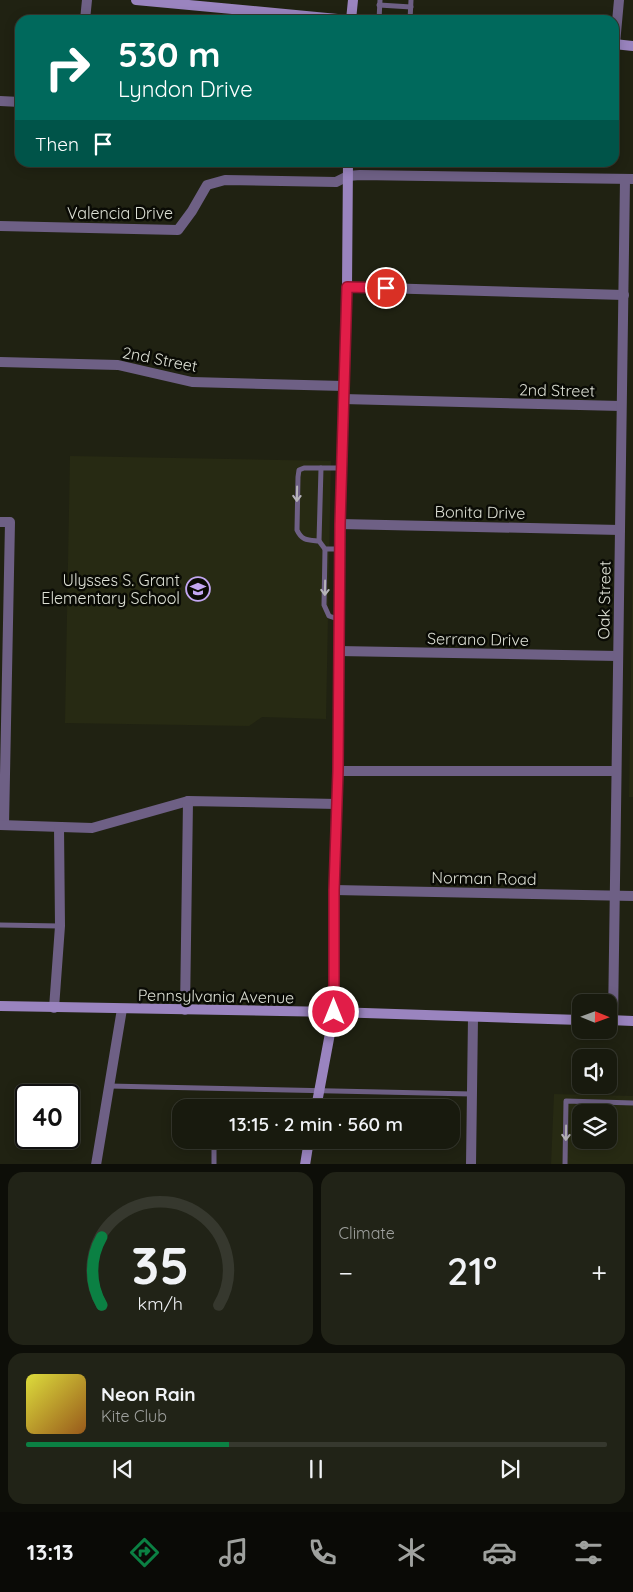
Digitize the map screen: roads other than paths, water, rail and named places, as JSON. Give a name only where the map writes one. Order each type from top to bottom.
[{"type":"street","points":[[86,15],[87,0]]},
{"type":"street","points":[[136,0],[296,15]]},
{"type":"street","points":[[351,15],[353,0]]},
{"type":"street","points":[[617,15],[619,0]]},
{"type":"street","points":[[619,45],[633,46]]},
{"type":"street","points":[[0,101],[15,102]]},
{"type":"street","points":[[318,1099],[334,1012],[334,890],[338,804],[339,549],[347,287],[348,167]]},
{"type":"street","name":"Valencia Drive","points":[[0,226],[178,230],[192,212],[207,185],[225,180],[336,182],[348,176],[360,174],[629,179]]},
{"type":"street","name":"Oak Street","points":[[612,994],[624,295],[628,274],[629,179]]},
{"type":"street","points":[[347,287],[624,295]]},
{"type":"street","name":"2nd Street","points":[[0,362],[118,365],[192,382],[344,386]]},
{"type":"street","name":"2nd Street","points":[[343,400],[622,406]]},
{"type":"street","points":[[5,522],[2,825],[92,828],[188,801],[338,804]]},
{"type":"street","name":"Bonita Drive","points":[[340,524],[620,530]]},
{"type":"street","name":"Serrano Drive","points":[[338,651],[618,656]]},
{"type":"street","points":[[338,771],[616,771]]},
{"type":"street","points":[[185,1010],[188,801]]},
{"type":"street","points":[[54,1008],[60,926],[59,827]]},
{"type":"street","name":"Norman Road","points":[[334,890],[633,896]]},
{"type":"street","name":"Pennsylvania Avenue","points":[[0,1006],[334,1012],[572,1020]]},
{"type":"street","points":[[96,1164],[122,1009]]},
{"type":"street","points":[[471,1164],[473,1017]]},
{"type":"street","points":[[618,1021],[633,1021]]},
{"type":"street","points":[[305,1164],[308,1149]]},
{"type":"lane","points":[[410,15],[411,0]]},
{"type":"lane","points":[[379,15],[380,2],[411,7]]},
{"type":"lane","points":[[319,541],[305,540],[300,537],[297,530],[299,470],[304,468],[341,468]]},
{"type":"lane","points":[[320,468],[319,541],[325,549],[324,605],[329,616],[338,619]]},
{"type":"lane","points":[[325,549],[339,549]]},
{"type":"lane","points":[[0,924],[60,926]]},
{"type":"lane","points":[[109,1086],[472,1094]]},
{"type":"lane","points":[[565,1164],[566,1102],[633,1103]]},
{"type":"lane","points":[[214,1149],[214,1164]]},
{"type":"place","name":"Ulysses S. Grant Elementary School","points":[[198,589]]}]
